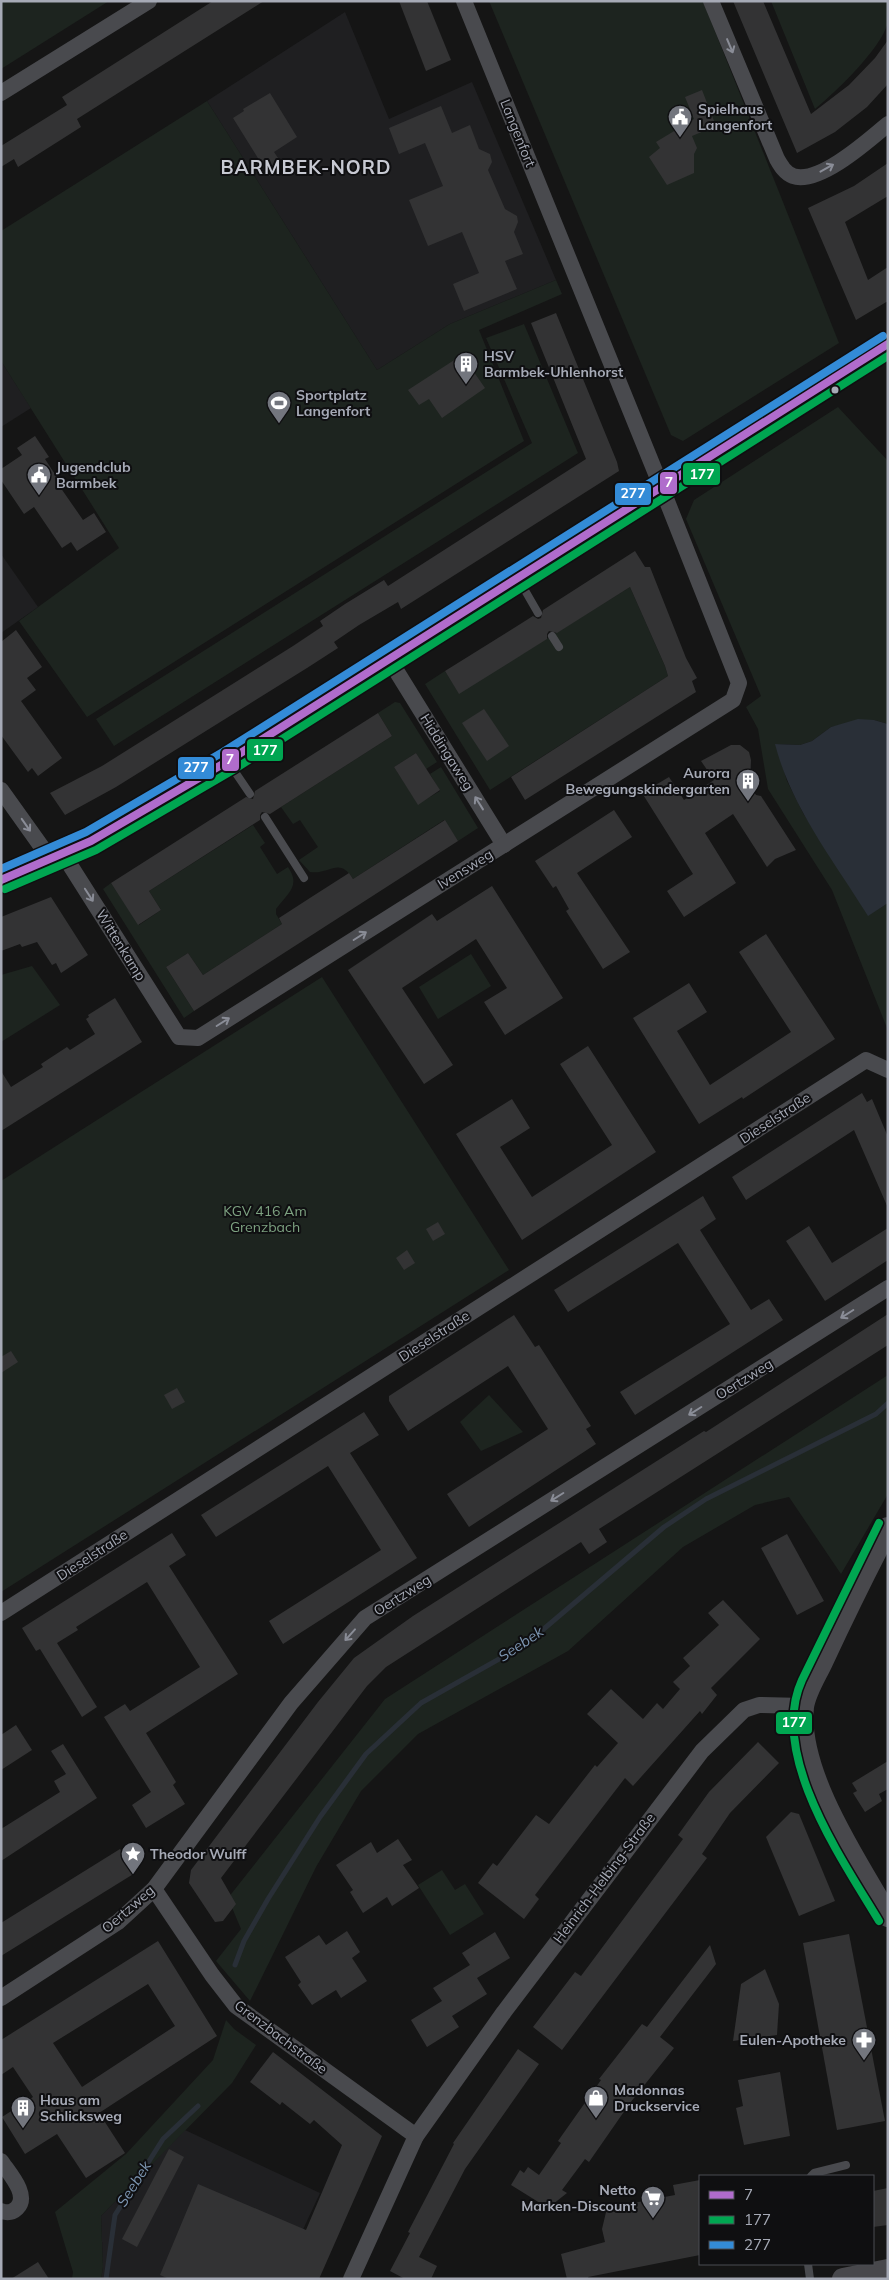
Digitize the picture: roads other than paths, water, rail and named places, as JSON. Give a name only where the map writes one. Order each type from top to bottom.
[{"type":"street","points":[[1,93],[149,1]]},
{"type":"street","name":"Langenfort","points":[[464,1],[662,486],[739,683]]},
{"type":"street","points":[[711,1],[783,168],[794,176],[802,177],[816,174],[843,159],[888,124]]},
{"type":"street","points":[[1,880],[91,841],[228,761],[888,344]]},
{"type":"street","name":"Hiddingaweg","points":[[389,659],[504,845]]},
{"type":"street","name":"Ivensweg","points":[[179,1037],[198,1038],[504,845],[733,700],[739,683]]},
{"type":"street","name":"Wittenkamp","points":[[1,790],[57,857],[179,1037]]},
{"type":"street","name":"Dieselstraße","points":[[1,1613],[866,1060],[888,1070]]},
{"type":"street","name":"Oertzweg","points":[[1,1998],[118,1922],[154,1889],[291,1703],[365,1618],[888,1288]]},
{"type":"street","points":[[888,1528],[840,1623],[803,1706],[804,1735],[812,1770],[827,1807],[888,1916]]},
{"type":"street","name":"Heinrich-Helbing-Straße","points":[[351,2279],[416,2136],[515,1996],[702,1751],[744,1710],[753,1706],[803,1706]]},
{"type":"street","name":"Grenzbachstraße","points":[[154,1889],[212,1975],[236,2006],[416,2136]]},
{"type":"street","points":[[1,2161],[20,2191],[21,2198],[16,2209],[10,2212],[1,2211]]},
{"type":"street","points":[[853,2278],[888,2270]]},
{"type":"lane","points":[[517,578],[538,613]]},
{"type":"lane","points":[[552,636],[559,647]]},
{"type":"lane","points":[[228,761],[250,794]]},
{"type":"lane","points":[[265,817],[304,878]]},
{"type":"lane","points":[[812,2175],[846,2166]]},
{"type":"lane","points":[[808,2265],[810,2279]]},
{"type":"waterway","name":"Seebek","points":[[235,1965],[244,1941],[268,1899],[320,1817],[366,1754],[421,1703],[526,1644],[664,1527],[706,1499],[876,1414],[888,1403]]},
{"type":"waterway","name":"Seebek","points":[[106,2279],[115,2215],[163,2139],[198,2106]]},
{"type":"place","name":"Spielhaus Langenfort","points":[[680,138]]},
{"type":"place","name":"HSV Barmbek-Uhlenhorst","points":[[466,385]]},
{"type":"place","name":"Sportplatz Langenfort","points":[[279,424]]},
{"type":"place","name":"Jugendclub Barmbek","points":[[39,496]]},
{"type":"place","name":"Aurora Bewegungskindergarten","points":[[748,802]]},
{"type":"place","name":"Theodor Wulff","points":[[133,1875]]},
{"type":"place","name":"Eulen-Apotheke","points":[[864,2061]]},
{"type":"place","name":"Madonnas Druckservice","points":[[596,2119]]},
{"type":"place","name":"Haus am Schlicksweg","points":[[23,2129]]},
{"type":"place","name":"Netto Marken-Discount","points":[[653,2219]]},
{"type":"district","name":"BARMBEK-NORD","points":[[306,167]]},
{"type":"park label","name":"KGV 416 Am Grenzbach","points":[[265,1220]]}]
